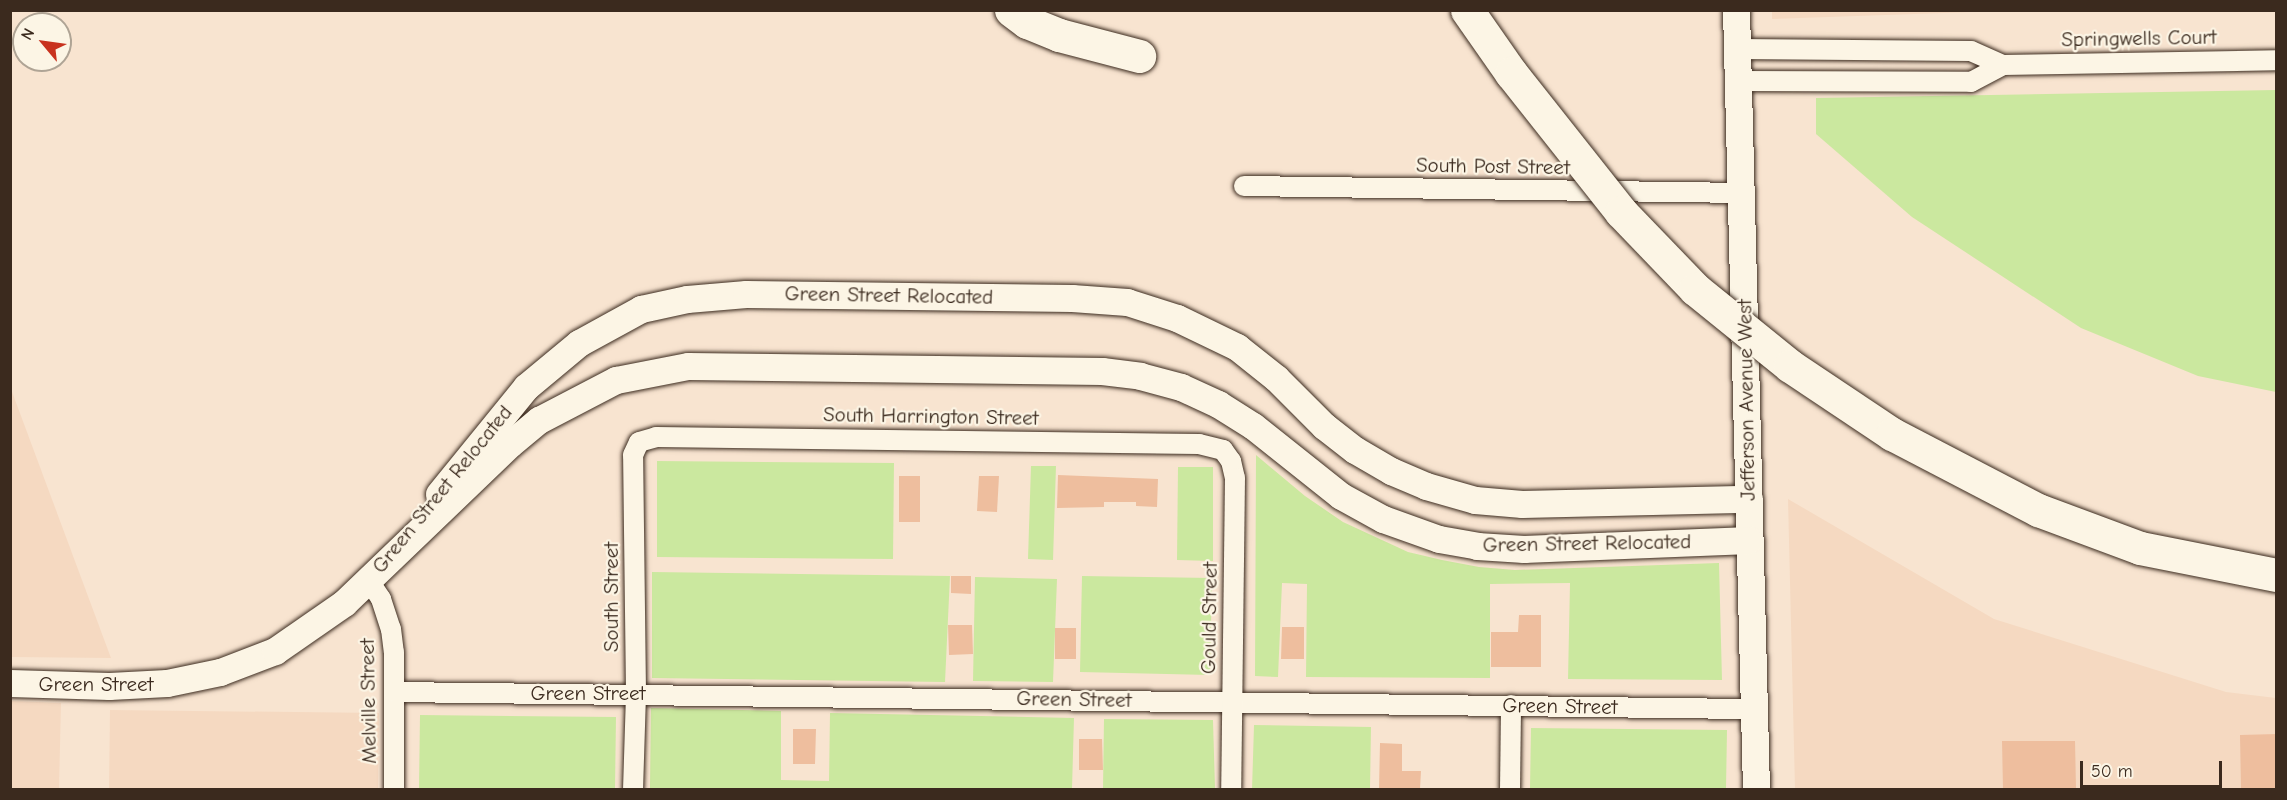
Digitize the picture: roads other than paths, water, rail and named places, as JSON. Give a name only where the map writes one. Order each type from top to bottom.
[{"type":"highway","points":[[1011,10],[1027,22],[1059,35],[1139,56]]},
{"type":"highway","points":[[1467,10],[1511,73],[1621,212],[1695,289],[1790,366],[1892,434],[2038,510],[2140,548],[2277,575]]},
{"type":"street","name":"Jefferson Avenue West","points":[[1736,10],[1756,789]]},
{"type":"street","name":"Springwells Court","points":[[1737,49],[1971,51],[2003,65],[2277,60]]},
{"type":"street","name":"Springwells Court","points":[[1739,81],[1971,82],[2003,65]]},
{"type":"street","name":"South Post Street","points":[[1244,186],[1741,193]]},
{"type":"street","name":"Green Street Relocated","points":[[369,581],[507,408],[551,364],[595,333],[641,309],[687,298],[727,294],[1072,298],[1126,302],[1177,318],[1237,347],[1276,378],[1324,426],[1355,450],[1391,471],[1435,489],[1475,500],[1522,504],[1749,499]]},
{"type":"street","name":"Green Street Relocated","points":[[369,581],[510,444],[553,411],[616,381],[664,369],[716,364],[1102,371],[1140,376],[1181,387],[1218,404],[1253,426],[1341,496],[1383,519],[1439,539],[1477,546],[1524,549],[1749,540]]},
{"type":"street","name":"South Harrington Street","points":[[639,442],[656,437],[1199,444],[1223,450]]},
{"type":"street","name":"South Street","points":[[633,789],[636,693],[633,462],[639,442]]},
{"type":"street","name":"Gould Street","points":[[1223,450],[1231,461],[1235,478],[1231,789]]},
{"type":"street","name":"Green Street","points":[[10,683],[143,685],[220,672],[275,651],[300,635],[369,581]]},
{"type":"street","name":"Melville Street","points":[[369,581],[381,600],[391,629],[394,692],[394,789]]},
{"type":"street","name":"Green Street","points":[[394,692],[636,693],[1753,709]]},
{"type":"street","points":[[1510,789],[1511,705]]}]
